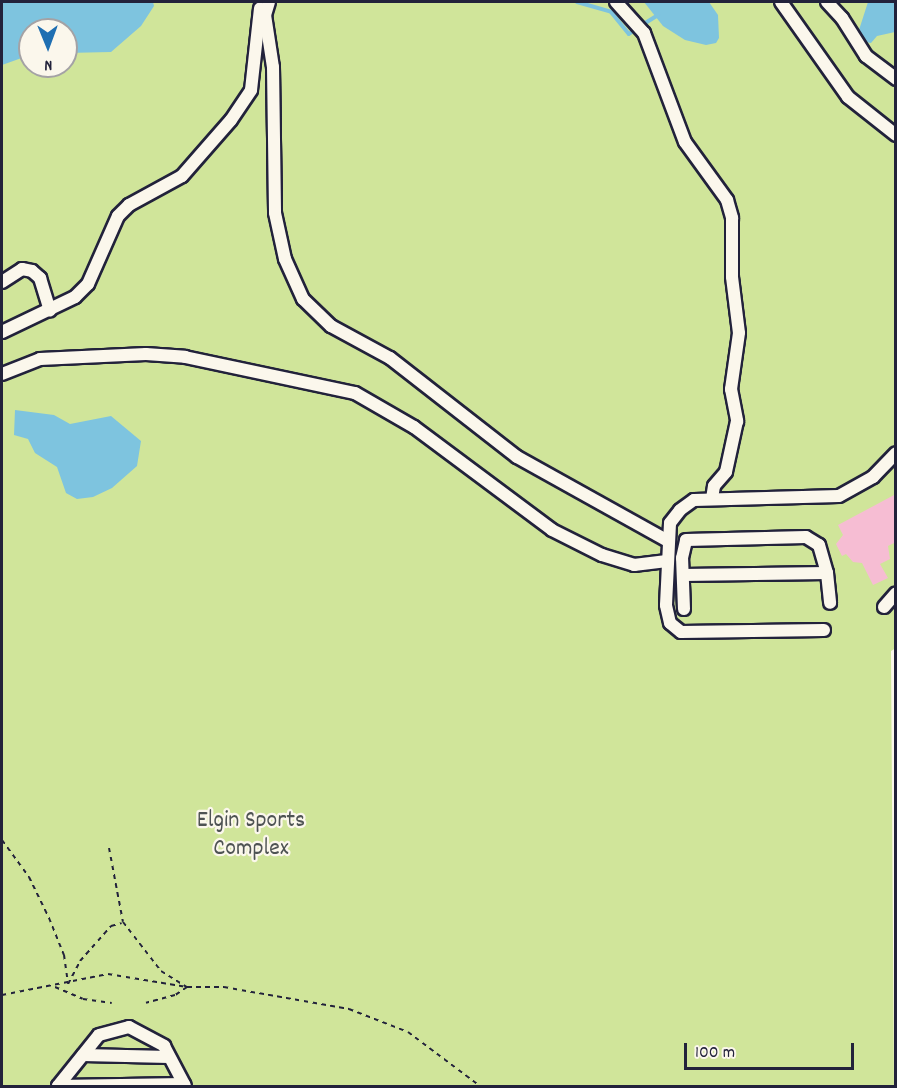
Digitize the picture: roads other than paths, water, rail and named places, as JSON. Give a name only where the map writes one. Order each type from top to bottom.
[{"type":"lane","points":[[2,332],[75,297],[88,284],[118,216],[129,205],[182,176],[240,107],[251,90],[256,27],[263,2]]},
{"type":"lane","points":[[268,2],[265,15],[273,67],[275,213],[285,259],[303,299],[331,326],[390,358],[517,457],[666,540]]},
{"type":"lane","points":[[616,2],[641,30],[685,142],[727,200],[735,234],[732,277],[739,354],[731,389],[736,421],[726,472],[714,486],[712,498]]},
{"type":"lane","points":[[781,2],[848,97],[896,135]]},
{"type":"lane","points":[[827,2],[842,18],[866,56],[896,79]]},
{"type":"lane","points":[[2,282],[22,269],[32,271],[40,278],[50,310]]},
{"type":"lane","points":[[2,374],[40,359],[146,354],[185,357],[356,393],[397,415],[552,530],[602,555],[634,565],[667,561]]},
{"type":"lane","points":[[824,630],[681,632],[670,623],[666,540],[670,523],[680,510],[694,500],[839,496],[873,477],[896,453]]},
{"type":"lane","points":[[684,609],[683,575],[686,540],[806,537],[819,545],[827,573],[830,603]]},
{"type":"lane","points":[[683,575],[827,573]]},
{"type":"lane","points":[[884,608],[896,593]]},
{"type":"lane","points":[[129,1027],[164,1046],[184,1085],[58,1086],[99,1035],[129,1027]]},
{"type":"lane","points":[[83,1055],[170,1057]]},
{"type":"water","points":[[2,2],[153,2],[154,6],[141,26],[111,52],[78,53],[78,18],[18,18],[18,59],[2,65]]},
{"type":"water","points":[[644,2],[709,2],[718,15],[719,38],[716,43],[706,45],[685,40],[663,26]]},
{"type":"water","points":[[868,2],[895,2],[895,32],[877,36],[871,43],[865,42],[859,30]]},
{"type":"water","points":[[15,410],[54,415],[70,424],[111,416],[141,441],[137,466],[112,488],[93,497],[77,499],[66,493],[57,467],[35,453],[28,439],[14,435]]},
{"type":"waterway","points":[[577,2],[611,12],[629,34],[636,29]]},
{"type":"waterway","points":[[642,25],[658,15]]},
{"type":"park label","name":"Elgin Sports Complex","points":[[251,836]]}]
